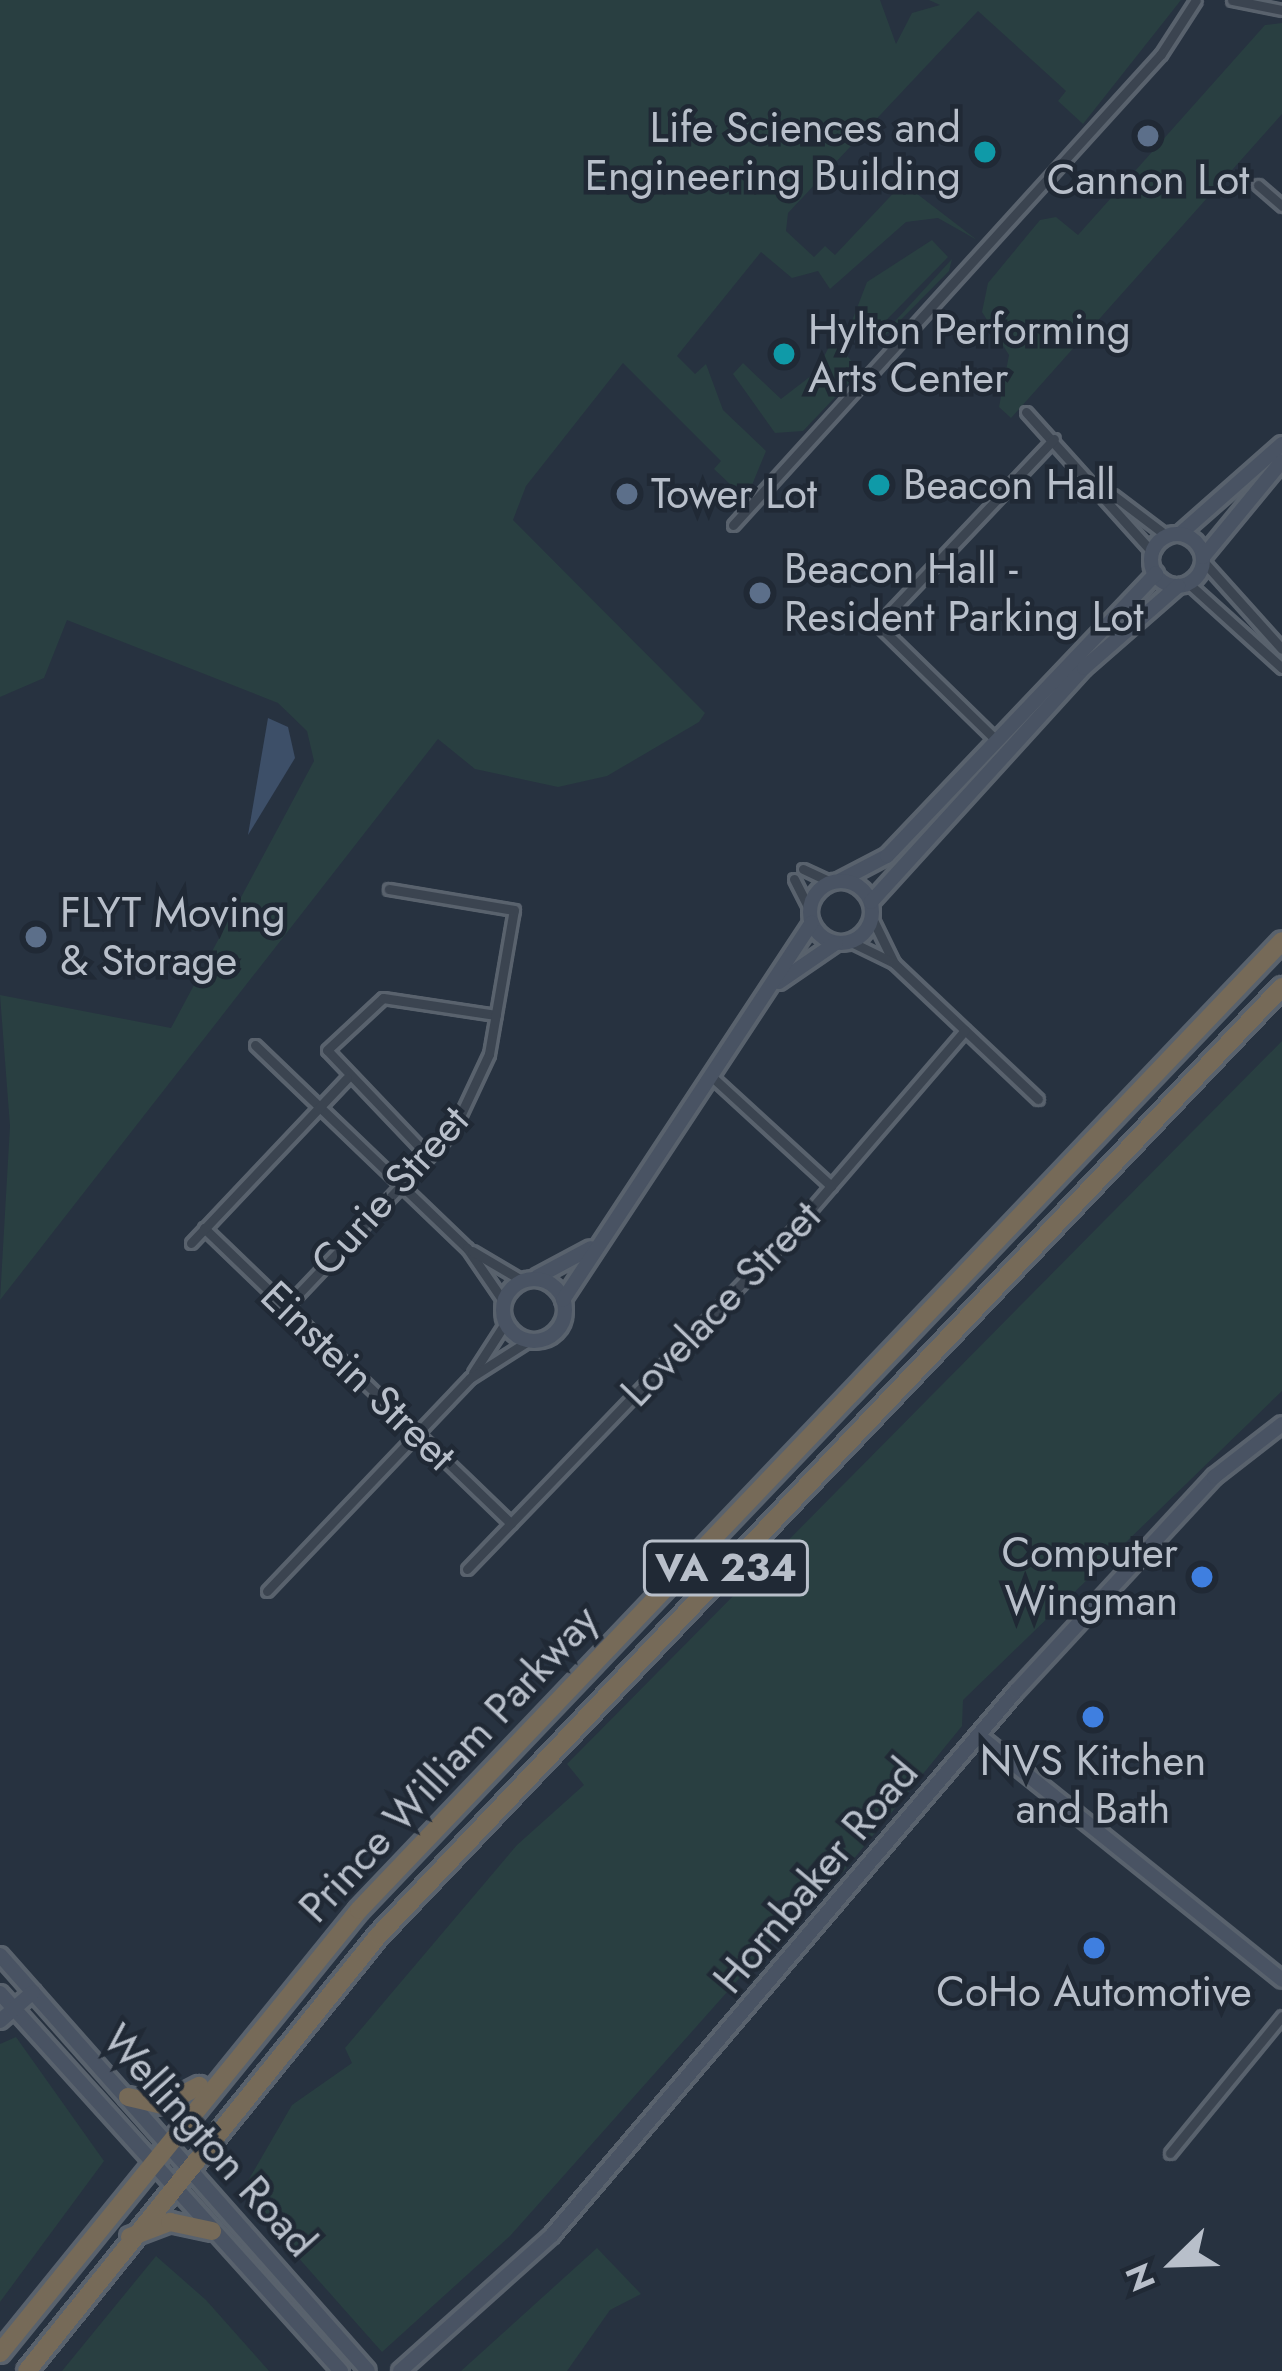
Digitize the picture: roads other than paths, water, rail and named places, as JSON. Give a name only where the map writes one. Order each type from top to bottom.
[{"type":"highway","name":"Prince William Parkway","points":[[0,2353],[218,2073],[426,1838],[1282,941]]},
{"type":"highway","name":"Prince William Parkway","points":[[27,2371],[186,2162],[468,1838],[1282,987]]},
{"type":"highway","points":[[128,2097],[174,2102],[218,2073]]},
{"type":"highway","points":[[126,2240],[170,2222],[212,2231]]},
{"type":"street","points":[[733,525],[1161,54],[1196,0]]},
{"type":"street","points":[[1232,0],[1282,10]]},
{"type":"street","points":[[1258,185],[1282,206]]},
{"type":"street","points":[[1026,412],[1104,488],[1153,553],[1156,574]]},
{"type":"street","points":[[997,741],[878,625],[1054,439]]},
{"type":"street","points":[[1153,553],[1282,444]]},
{"type":"street","points":[[775,985],[843,942],[1084,668],[1183,585],[1282,461]]},
{"type":"street","points":[[1104,488],[1203,558],[1282,649]]},
{"type":"street","points":[[1156,574],[1183,585],[1282,668]]},
{"type":"street","points":[[470,1378],[528,1341],[557,1332],[563,1300],[775,985],[811,916],[836,881],[886,856],[1156,574]]},
{"type":"street","points":[[803,869],[836,881],[872,910],[894,963]]},
{"type":"street","points":[[794,879],[811,916],[843,942],[894,963],[1038,1099]]},
{"type":"street","name":"Curie Street","points":[[286,1307],[428,1156],[480,1087],[514,910],[389,889]]},
{"type":"street","points":[[428,1156],[347,1078],[327,1050],[374,1000],[496,1015]]},
{"type":"street","name":"Lovelace Street","points":[[467,1569],[831,1186],[965,1030]]},
{"type":"street","points":[[255,1046],[467,1248],[504,1302],[506,1322],[470,1378],[267,1591]]},
{"type":"street","points":[[711,1076],[831,1186]]},
{"type":"street","points":[[191,1243],[347,1078]]},
{"type":"street","name":"Einstein Street","points":[[204,1228],[511,1523]]},
{"type":"street","points":[[504,1302],[528,1280],[606,1239]]},
{"type":"street","points":[[467,1248],[563,1300]]},
{"type":"street","points":[[506,1322],[528,1341]]},
{"type":"street","name":"Hornbaker Road","points":[[400,2371],[582,2203],[979,1736],[1181,1509],[1282,1424]]},
{"type":"street","points":[[979,1736],[1282,1980]]},
{"type":"street","name":"Wellington Road","points":[[0,1955],[368,2371]]},
{"type":"street","points":[[0,2021],[33,1992]]},
{"type":"street","name":"Wellington Road","points":[[0,1993],[341,2371]]},
{"type":"street","points":[[1170,2153],[1282,2016]]},
{"type":"water","points":[[268,718],[288,727],[295,758],[248,835]]},
{"type":"place","name":"Cannon Lot","points":[[1148,136]]},
{"type":"place","name":"Life Sciences and Engineering Building","points":[[985,152]]},
{"type":"place","name":"Hylton Performing Arts Center","points":[[784,354]]},
{"type":"place","name":"Beacon Hall","points":[[879,485]]},
{"type":"place","name":"Tower Lot","points":[[627,494]]},
{"type":"place","name":"Beacon Hall - Resident Parking Lot","points":[[760,593]]},
{"type":"place","name":"FLYT Moving & Storage","points":[[36,937]]},
{"type":"place","name":"Computer Wingman","points":[[1202,1577]]},
{"type":"place","name":"NVS Kitchen and Bath","points":[[1093,1717]]},
{"type":"place","name":"CoHo Automotive","points":[[1094,1948]]}]
